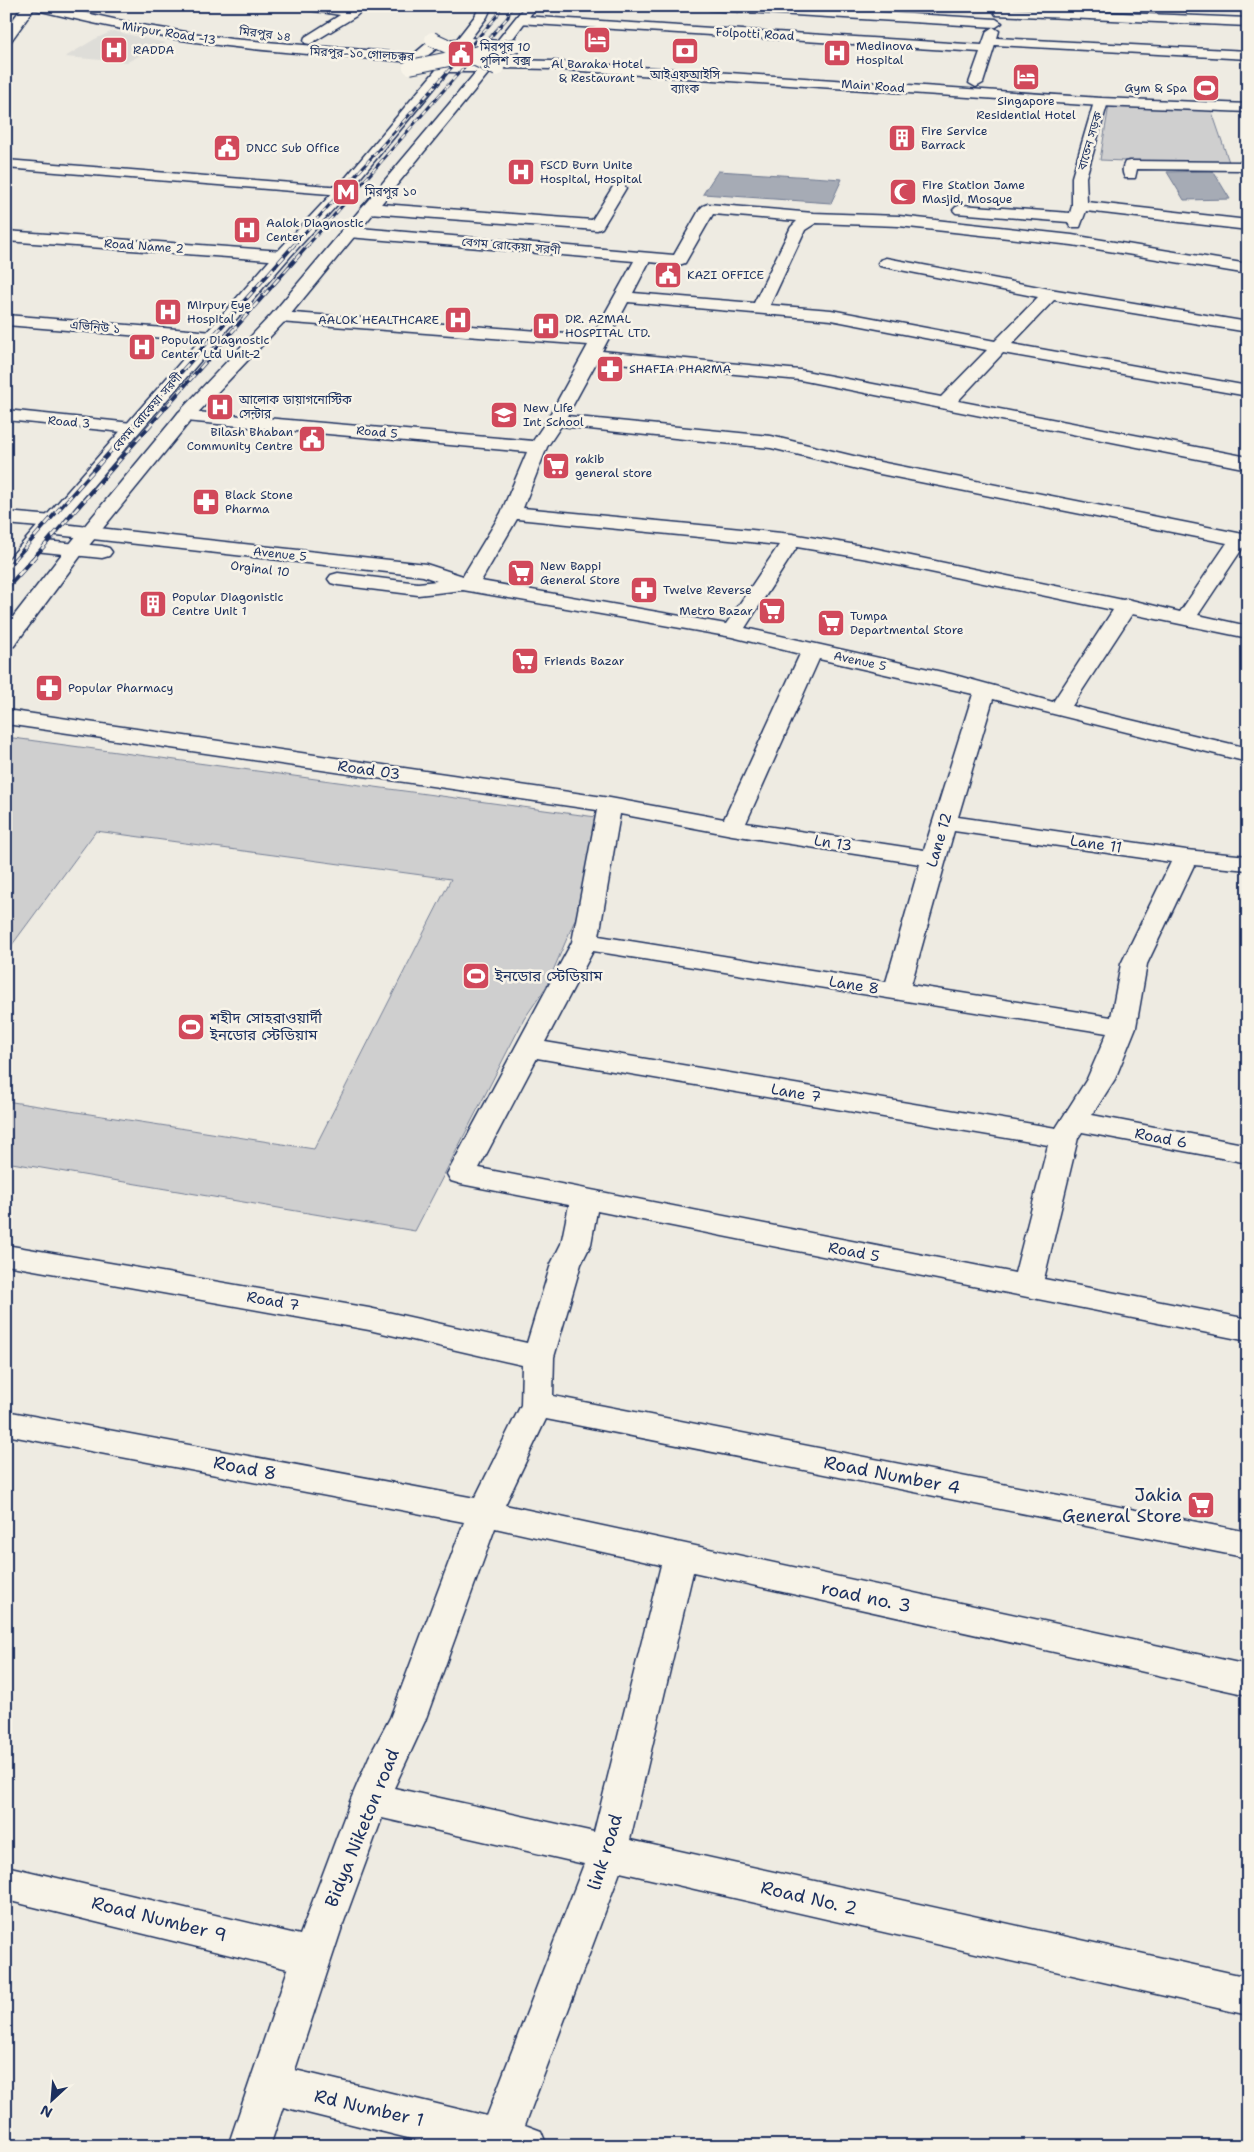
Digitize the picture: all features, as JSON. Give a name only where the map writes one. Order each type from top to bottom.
[{"type":"street","points":[[6,38],[30,6]]},
{"type":"street","name":"Mirpur Road -13","points":[[37,6],[166,33],[307,45]]},
{"type":"street","points":[[309,6],[357,10]]},
{"type":"street","points":[[461,42],[482,17],[486,6]]},
{"type":"street","points":[[6,641],[89,532],[185,416],[279,317],[348,232],[494,66],[508,60],[511,55],[509,47],[531,6]]},
{"type":"street","name":"Folpotti Road","points":[[710,6],[1248,22]]},
{"type":"street","points":[[307,45],[357,10]]},
{"type":"street","points":[[976,83],[999,14]]},
{"type":"street","name":"Folpotti Road","points":[[522,20],[989,45],[1248,54]]},
{"type":"street","name":"মিরপুর ১৪","points":[[198,25],[307,45],[432,43]]},
{"type":"street","name":"মিরপুর-১০ গোলচক্কর","points":[[420,58],[420,54],[432,43],[482,42],[509,47]]},
{"type":"street","points":[[432,43],[494,66]]},
{"type":"street","name":"মিরপুর-১০ গোলচক্কর","points":[[307,45],[420,58],[424,62],[444,68],[494,66]]},
{"type":"street","points":[[410,67],[509,47]]},
{"type":"street","name":"Main Road","points":[[509,47],[976,83],[1248,97]]},
{"type":"street","name":"Main Road","points":[[494,66],[551,65],[1101,102],[1248,108]]},
{"type":"street","name":"বেগম রোকেয়া সরণী","points":[[6,575],[282,256],[342,191],[444,68]]},
{"type":"street","name":"বাতেন সড়ক","points":[[1072,240],[1078,212],[1080,177],[1101,102]]},
{"type":"street","points":[[6,164],[342,191]]},
{"type":"street","points":[[1130,175],[1130,165],[1241,166]]},
{"type":"street","points":[[369,208],[597,225],[619,188]]},
{"type":"street","name":"বেগম রোকেয়া সরণী","points":[[348,232],[679,260],[708,209],[812,218]]},
{"type":"street","points":[[961,210],[1078,212],[1248,225]]},
{"type":"street","points":[[760,308],[799,227],[812,218],[899,221],[1072,240],[1248,269]]},
{"type":"street","name":"Road Name 2","points":[[6,236],[282,256]]},
{"type":"street","points":[[468,584],[511,513],[538,447],[556,420],[644,257]]},
{"type":"street","points":[[886,263],[1050,294],[1248,327]]},
{"type":"street","points":[[946,403],[1050,294]]},
{"type":"street","points":[[623,297],[831,315],[1248,391]]},
{"type":"street","points":[[279,317],[595,348],[800,375],[1248,463]]},
{"type":"street","name":"এভিনিউ ১","points":[[6,320],[213,337]]},
{"type":"street","name":"Road 3","points":[[6,416],[132,428]]},
{"type":"street","name":"Road 5","points":[[185,416],[538,447]]},
{"type":"street","points":[[556,420],[772,442],[870,466],[1244,540],[1186,618]]},
{"type":"street","points":[[511,513],[792,540],[868,553],[1127,605],[1248,632]]},
{"type":"street","name":"Avenue 5","points":[[6,518],[89,532],[426,570],[468,584],[732,632],[985,690],[1059,710],[1248,755]]},
{"type":"street","points":[[732,632],[792,540]]},
{"type":"street","name":"Orginal 10","points":[[32,546],[201,562],[418,589]]},
{"type":"street","name":"Avenue 5","points":[[418,589],[468,584]]},
{"type":"street","points":[[1059,710],[1127,605]]},
{"type":"street","points":[[732,828],[812,651]]},
{"type":"street","name":"Lane 12","points":[[896,991],[944,822],[985,690]]},
{"type":"street","name":"Road 03","points":[[6,717],[610,806],[732,828]]},
{"type":"street","points":[[528,1048],[585,942],[610,806]]},
{"type":"street","name":"Lane 11","points":[[944,822],[1186,857],[1248,863]]},
{"type":"street","name":"Ln 13","points":[[732,828],[934,859]]},
{"type":"street","points":[[1027,1286],[1069,1130],[1101,1079],[1123,1027],[1134,964],[1186,857]]},
{"type":"street","name":"Lane 8","points":[[585,942],[1123,1027]]},
{"type":"street","name":"Road 5","points":[[528,1048],[461,1174],[1248,1330]]},
{"type":"street","name":"Lane 7","points":[[528,1048],[1069,1130]]},
{"type":"street","name":"Road 6","points":[[1069,1130],[1248,1154]]},
{"type":"street","points":[[537,1405],[538,1357],[566,1264],[576,1244],[585,1198]]},
{"type":"street","name":"Road 7","points":[[6,1255],[369,1319],[538,1357]]},
{"type":"street","name":"Bidya Niketon road","points":[[249,2146],[312,1956],[370,1799],[388,1757],[407,1721],[484,1514],[537,1405]]},
{"type":"street","name":"Road Number 4","points":[[537,1405],[1248,1545]]},
{"type":"street","name":"Road 8","points":[[6,1423],[484,1514]]},
{"type":"street","name":"road no. 3","points":[[484,1514],[1248,1680]]},
{"type":"street","name":"link road","points":[[513,2142],[608,1852],[680,1556]]},
{"type":"street","name":"Road No. 2","points":[[370,1799],[1248,1996]]},
{"type":"street","name":"Road Number 9","points":[[6,1883],[312,1956]]},
{"type":"street","name":"Rd Number 1","points":[[270,2084],[513,2142]]},
{"type":"shaded area","name":"RADDA","points":[[113,31],[166,43],[127,62],[65,57],[95,39]]},
{"type":"shaded area","points":[[1109,105],[1211,109],[1230,165],[1100,160]]},
{"type":"shaded area","points":[[718,171],[842,179],[831,203],[703,194]]},
{"type":"shaded area","points":[[1213,171],[1230,199],[1184,200],[1167,172]]},
{"type":"shaded area","name":"ইনডোর স্টেডিয়াম","points":[[6,737],[618,820],[546,987],[524,1019],[415,1231],[6,1162],[6,1101],[314,1149],[451,879],[96,831],[6,953]]},
{"type":"railway","points":[[293,246],[497,16],[501,6]]},
{"type":"railway","points":[[307,246],[508,17],[511,6]]},
{"type":"railway","points":[[13,561],[294,245]]},
{"type":"railway","points":[[31,561],[308,245]]},
{"type":"railway","points":[[6,569],[14,560]]},
{"type":"railway","points":[[6,589],[32,560]]},
{"type":"place","name":"Al Baraka Hotel & Restaurant","points":[[597,40]]},
{"type":"place","name":"RADDA","points":[[114,50]]},
{"type":"place","name":"আইএফআইসি ব্যাংক","points":[[685,51]]},
{"type":"place","name":"Medinova Hospital","points":[[837,53]]},
{"type":"place","name":"মিরপুর 10 পুলিশ বক্স","points":[[461,54]]},
{"type":"place","name":"Singapore Residential Hotel","points":[[1026,77]]},
{"type":"place","name":"Gym & Spa","points":[[1206,88]]},
{"type":"place","name":"Fire Service Barrack","points":[[902,138]]},
{"type":"place","name":"DNCC Sub Office","points":[[227,148]]},
{"type":"place","name":"FSCD Burn Unite Hospital, Hospital","points":[[521,172]]},
{"type":"place","name":"মিরপুর ১০","points":[[346,192]]},
{"type":"place","name":"Fire Station Jame Masjid, Mosque","points":[[903,192]]},
{"type":"place","name":"Aalok Diagnostic Center","points":[[247,230]]},
{"type":"place","name":"KAZI OFFICE","points":[[668,275]]},
{"type":"place","name":"Mirpur Eye Hospital","points":[[168,312]]},
{"type":"place","name":"AALOK HEALTHCARE","points":[[458,320]]},
{"type":"place","name":"DR. AZMAL HOSPITAL LTD.","points":[[546,326]]},
{"type":"place","name":"Popular Diagnostic Center Ltd Unit-2","points":[[142,347]]},
{"type":"place","name":"SHAFIA PHARMA","points":[[610,369]]},
{"type":"place","name":"আলোক ডায়াগনোস্টিক সেন্টার","points":[[220,407]]},
{"type":"place","name":"New Life Int School","points":[[504,415]]},
{"type":"place","name":"Bilash Bhaban Community Centre","points":[[312,439]]},
{"type":"place","name":"rakib general store","points":[[556,466]]},
{"type":"place","name":"Black Stone Pharma","points":[[206,502]]},
{"type":"place","name":"New Bappi General Store","points":[[521,573]]},
{"type":"place","name":"Twelve Reverse","points":[[644,590]]},
{"type":"place","name":"Popular Diagonistic Centre Unit 1","points":[[153,604]]},
{"type":"place","name":"Metro Bazar","points":[[772,611]]},
{"type":"place","name":"Tumpa Departmental Store","points":[[831,623]]},
{"type":"place","name":"Friends Bazar","points":[[525,661]]},
{"type":"place","name":"Popular Pharmacy","points":[[49,688]]},
{"type":"place","name":"ইনডোর স্টেডিয়াম","points":[[476,976]]},
{"type":"place","name":"শহীদ সোহরাওয়ার্দী ইনডোর স্টেডিয়াম","points":[[191,1027]]},
{"type":"place","name":"Jakia General Store","points":[[1201,1505]]}]
